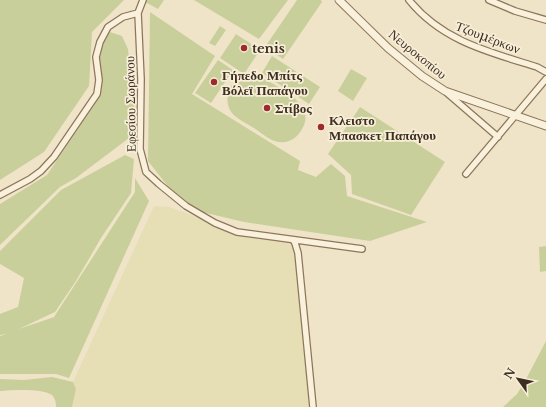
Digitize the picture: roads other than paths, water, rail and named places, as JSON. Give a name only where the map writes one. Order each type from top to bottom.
[{"type":"street","name":"Εφεσίου Σωράνου","points":[[143,0],[138,13],[142,79],[140,150],[146,172],[158,184],[186,206],[215,223],[237,232],[362,249]]},
{"type":"street","name":"Νευροκοπίου","points":[[339,0],[388,48],[422,76],[445,91],[546,126]]},
{"type":"street","name":"Τζουμέρκων","points":[[409,0],[431,22],[464,43],[537,67],[546,72]]},
{"type":"street","points":[[489,0],[515,11],[546,20]]},
{"type":"street","points":[[0,195],[30,179],[41,171],[54,157],[97,94],[99,80],[96,57],[100,42],[108,27],[122,17],[138,13]]},
{"type":"street","points":[[466,174],[546,80]]},
{"type":"street","points":[[445,91],[498,136]]},
{"type":"street","points":[[293,240],[298,253],[313,407]]},
{"type":"place","name":"tenis","points":[[244,48]]},
{"type":"place","name":"Γήπεδο Μπίτς Βόλεϊ Παπάγου","points":[[214,82]]},
{"type":"place","name":"Στίβος","points":[[267,108]]},
{"type":"place","name":"Κλειστο Μπασκετ Παπάγου","points":[[321,127]]}]
